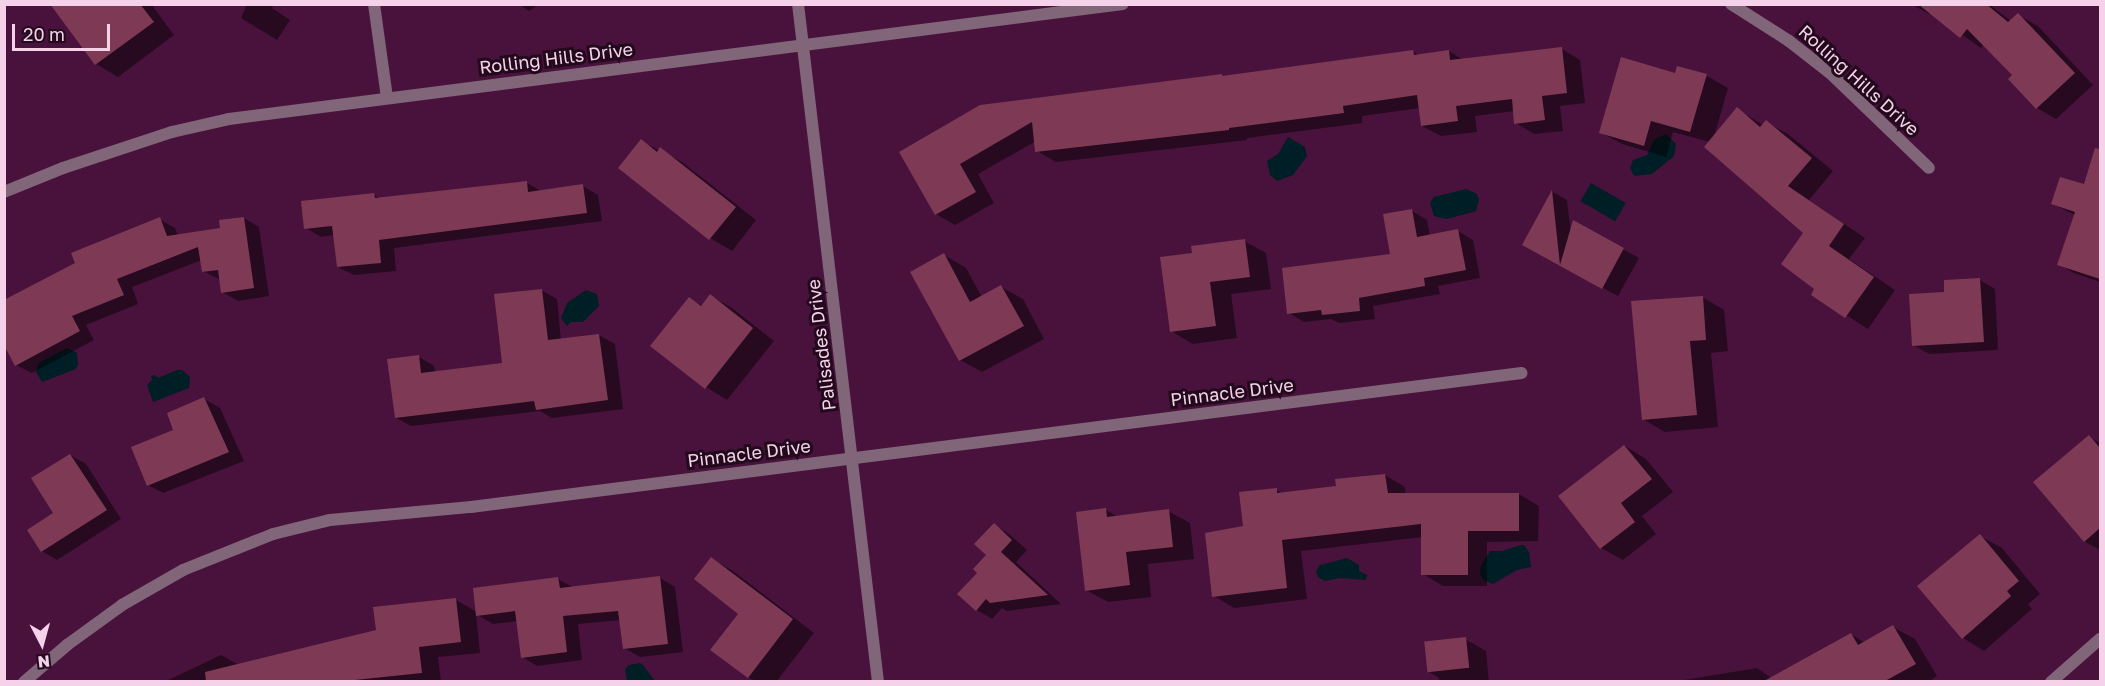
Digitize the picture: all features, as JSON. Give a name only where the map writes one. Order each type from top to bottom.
[{"type":"street","points":[[374,4],[387,98]]},
{"type":"street","name":"Palisades Drive","points":[[798,4],[878,681]]},
{"type":"street","name":"Rolling Hills Drive","points":[[4,192],[63,168],[172,132],[229,118],[1123,4]]},
{"type":"street","name":"Rolling Hills Drive","points":[[1731,4],[1789,41],[1830,73],[1929,168]]},
{"type":"street","name":"Pinnacle Drive","points":[[24,681],[67,645],[122,605],[183,570],[273,534],[330,520],[471,507],[1521,373]]},
{"type":"street","points":[[2051,681],[2100,639]]},
{"type":"water","points":[[1666,134],[1676,144],[1674,156],[1652,174],[1634,176],[1630,168],[1633,160],[1647,155],[1654,140]]},
{"type":"water","points":[[1288,137],[1305,147],[1307,156],[1293,175],[1277,181],[1270,175],[1267,161],[1278,154]]},
{"type":"water","points":[[1591,183],[1626,203],[1615,221],[1580,201]]},
{"type":"water","points":[[1466,189],[1477,194],[1479,200],[1476,211],[1447,219],[1434,216],[1430,203],[1434,197]]},
{"type":"water","points":[[586,290],[597,294],[599,306],[583,322],[571,322],[567,326],[561,318],[567,303]]},
{"type":"water","points":[[67,348],[77,353],[76,369],[42,382],[36,372],[39,363]]},
{"type":"water","points":[[182,370],[190,377],[189,388],[153,402],[147,385],[152,380],[151,376],[155,375],[158,378]]},
{"type":"water","points":[[1524,545],[1529,552],[1531,567],[1517,570],[1493,584],[1484,580],[1480,574],[1481,566],[1490,551],[1502,551]]},
{"type":"water","points":[[1347,558],[1359,565],[1359,571],[1367,575],[1366,580],[1340,578],[1325,581],[1318,577],[1316,571],[1320,565]]},
{"type":"water","points":[[640,663],[655,681],[627,681],[625,669],[629,665]]},
{"type":"building","points":[[50,4],[140,4],[154,22],[95,65]]},
{"type":"building","points":[[1918,4],[1986,4],[2008,22],[2018,13],[2075,73],[2036,109],[2008,79],[2012,75],[1967,29],[1960,38]]},
{"type":"building","points":[[1562,47],[1567,93],[1542,96],[1545,120],[1514,124],[1512,99],[1456,106],[1458,121],[1421,126],[1417,95],[1343,106],[1344,113],[1229,128],[1229,130],[1035,152],[1032,122],[960,164],[976,192],[935,215],[899,152],[980,105],[1413,50],[1414,55],[1449,50],[1450,60]]},
{"type":"building","points":[[1621,57],[1675,73],[1677,66],[1707,74],[1690,132],[1651,121],[1644,146],[1599,133]]},
{"type":"building","points":[[1737,107],[1760,127],[1766,120],[1812,158],[1788,186],[1844,224],[1829,246],[1874,277],[1845,318],[1811,295],[1814,289],[1781,264],[1803,233],[1704,147]]},
{"type":"building","points":[[641,139],[657,152],[660,147],[736,207],[709,240],[618,168]]},
{"type":"building","points":[[2095,148],[2100,149],[2100,279],[2057,265],[2075,212],[2051,204],[2060,177],[2084,184]]},
{"type":"building","points":[[527,181],[528,192],[583,184],[587,213],[379,240],[381,263],[337,267],[332,226],[304,229],[301,201],[374,193],[375,198]]},
{"type":"building","points":[[1552,190],[1560,265],[1573,220],[1624,248],[1602,289],[1522,245]]},
{"type":"building","points":[[1412,209],[1417,237],[1458,229],[1466,270],[1424,278],[1425,286],[1359,298],[1360,311],[1322,315],[1321,310],[1287,314],[1282,268],[1390,254],[1383,214]]},
{"type":"building","points":[[160,217],[167,236],[220,228],[219,220],[244,217],[254,288],[221,293],[218,270],[202,272],[198,247],[117,279],[124,295],[72,316],[80,331],[15,366],[4,345],[4,300],[75,263],[71,253]]},
{"type":"building","points":[[1245,239],[1250,277],[1210,282],[1216,326],[1170,332],[1160,257],[1192,253],[1191,246]]},
{"type":"building","points":[[944,253],[970,302],[1001,285],[1024,326],[959,361],[910,272]]},
{"type":"building","points":[[1980,278],[1984,342],[1912,346],[1909,294],[1944,292],[1944,280]]},
{"type":"building","points":[[542,289],[548,340],[599,334],[608,400],[536,410],[534,401],[395,418],[387,359],[419,355],[421,373],[502,363],[494,294]]},
{"type":"building","points":[[710,294],[753,328],[705,389],[650,346],[689,297],[701,306]]},
{"type":"building","points":[[1703,296],[1706,340],[1690,341],[1697,415],[1642,420],[1631,301]]},
{"type":"building","points":[[204,397],[229,452],[147,486],[131,447],[173,430],[167,413]]},
{"type":"building","points":[[2089,435],[2100,448],[2100,528],[2084,542],[2033,482]]},
{"type":"building","points":[[1624,445],[1652,479],[1621,503],[1635,522],[1600,549],[1558,496]]},
{"type":"building","points":[[70,454],[107,510],[41,552],[27,530],[53,513],[31,478]]},
{"type":"building","points":[[1385,474],[1388,493],[1519,493],[1519,531],[1468,531],[1468,575],[1421,575],[1421,524],[1282,540],[1287,588],[1212,597],[1205,533],[1243,526],[1239,492],[1277,488],[1277,493],[1336,486],[1335,479]]},
{"type":"building","points":[[1106,508],[1107,517],[1169,509],[1173,547],[1126,552],[1130,585],[1085,591],[1076,512]]},
{"type":"building","points":[[994,523],[1012,540],[1001,552],[1048,595],[990,603],[986,599],[976,611],[957,594],[977,573],[973,569],[986,555],[974,544]]},
{"type":"building","points":[[1980,534],[2019,581],[2007,591],[2011,596],[1962,639],[1917,586]]},
{"type":"building","points":[[711,557],[793,619],[748,678],[710,650],[738,614],[694,579]]},
{"type":"building","points":[[660,576],[668,644],[623,649],[618,611],[563,616],[567,652],[521,658],[515,611],[476,616],[473,588],[558,577],[560,588]]},
{"type":"building","points":[[456,598],[461,642],[419,647],[422,673],[345,681],[206,681],[205,672],[376,630],[373,607]]},
{"type":"building","points":[[1893,625],[1916,664],[1885,681],[1764,681],[1851,633],[1858,645]]},
{"type":"building","points":[[1466,637],[1469,668],[1427,672],[1424,641]]}]
